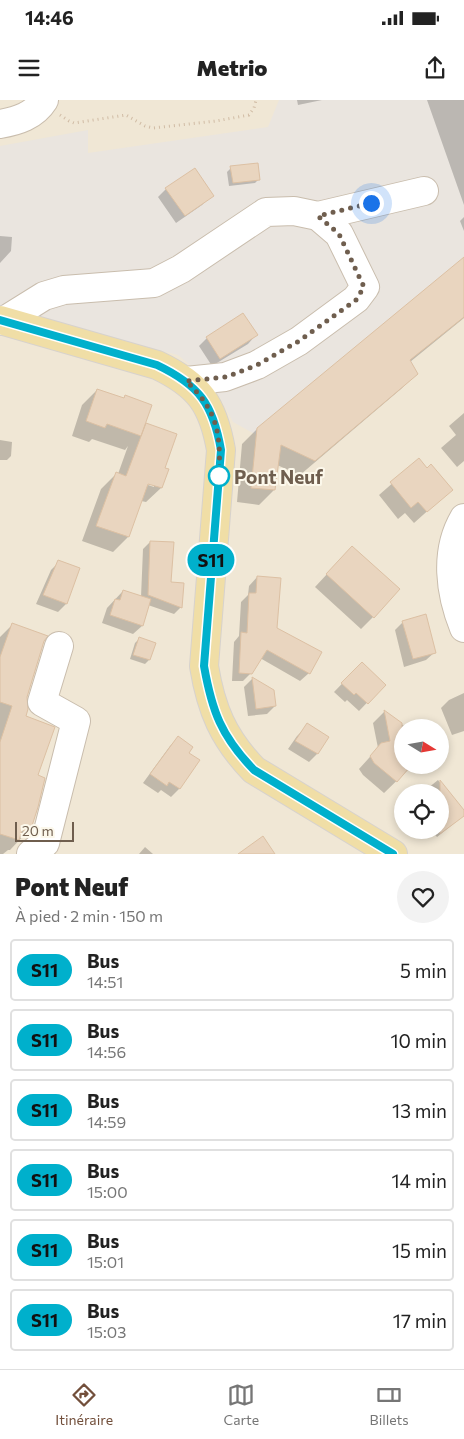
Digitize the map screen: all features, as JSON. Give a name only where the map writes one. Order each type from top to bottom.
[{"type":"main road","points":[[2,321],[141,359],[172,372],[186,381],[201,396],[210,410],[221,450],[204,666],[219,722],[238,754],[254,770],[393,854]]},
{"type":"street","points":[[0,124],[18,120],[32,113],[43,101]]},
{"type":"street","points":[[2,321],[44,296],[64,290],[154,283],[181,269],[266,212],[294,211],[318,216],[424,191]]},
{"type":"street","points":[[186,381],[226,377],[257,365],[299,341],[356,300],[364,287],[359,274],[339,234],[318,216]]},
{"type":"street","points":[[464,518],[457,530],[451,568],[452,590],[457,611],[464,628]]},
{"type":"street","points":[[31,854],[45,844],[76,722],[42,702],[59,646]]},
{"type":"path","points":[[43,101],[68,121],[74,123],[126,114],[145,126],[154,128],[250,115],[256,100]]},
{"type":"shaded area","points":[[0,100],[464,100],[464,854],[0,854]]},
{"type":"shaded area","points":[[279,100],[464,100],[464,317],[411,360],[418,374],[315,461],[233,422],[213,384],[178,355],[0,309],[0,146],[88,130],[88,153],[268,127]]},
{"type":"building","points":[[258,163],[260,180],[233,183],[230,166]]},
{"type":"building","points":[[195,168],[214,196],[185,216],[165,188]]},
{"type":"building","points":[[464,257],[464,317],[410,360],[418,374],[315,461],[281,445],[275,490],[251,488],[257,428]]},
{"type":"building","points":[[243,313],[258,335],[220,359],[206,337]]},
{"type":"building","points":[[97,389],[124,398],[125,395],[152,405],[141,436],[107,424],[105,428],[86,421]]},
{"type":"building","points":[[146,423],[177,434],[165,468],[169,469],[162,488],[148,484],[129,537],[96,526],[116,472],[126,476]]},
{"type":"building","points":[[419,458],[427,468],[431,464],[453,490],[427,512],[418,502],[411,508],[390,482]]},
{"type":"building","points":[[150,541],[174,542],[171,582],[184,583],[182,608],[148,595]]},
{"type":"building","points":[[352,546],[400,589],[374,618],[326,574]]},
{"type":"building","points":[[58,560],[80,568],[67,604],[43,595]]},
{"type":"building","points":[[257,576],[281,578],[277,628],[322,652],[310,674],[267,650],[252,674],[239,673],[241,632],[247,633],[249,593],[256,593]]},
{"type":"building","points":[[123,590],[151,599],[143,626],[110,615],[115,599],[120,600]]},
{"type":"building","points":[[426,614],[436,653],[413,659],[402,621]]},
{"type":"building","points":[[12,623],[48,636],[44,641],[27,697],[28,709],[26,716],[55,727],[38,775],[45,778],[38,807],[30,832],[22,830],[19,840],[0,834],[0,742],[12,706],[0,702],[0,657]]},
{"type":"building","points":[[139,637],[156,643],[150,660],[133,655]]},
{"type":"building","points":[[362,662],[386,685],[368,704],[341,683]]},
{"type":"building","points":[[252,677],[274,690],[276,706],[256,709]]},
{"type":"building","points":[[384,710],[396,719],[394,719],[394,774],[404,774],[397,782],[374,763],[370,756],[381,743],[390,741]]},
{"type":"building","points":[[307,723],[329,737],[318,754],[295,741]]},
{"type":"building","points":[[178,736],[193,747],[189,753],[200,760],[180,789],[169,782],[167,786],[150,774]]},
{"type":"building","points":[[449,791],[464,810],[464,816],[449,827]]},
{"type":"building","points":[[263,836],[275,854],[238,854]]},
{"type":"bus line","name":"S11","points":[[0,320],[157,365],[186,381],[201,396],[210,410],[221,450],[204,666],[219,722],[238,754],[254,770],[393,854]]},
{"type":"place","name":"Pont Neuf","points":[[219,476]]},
{"type":"route","points":[[219,476],[221,450],[217,430],[210,410],[201,396],[186,381],[226,377],[257,365],[299,341],[356,300],[364,287],[359,274],[339,234],[318,216],[371,203]]}]
